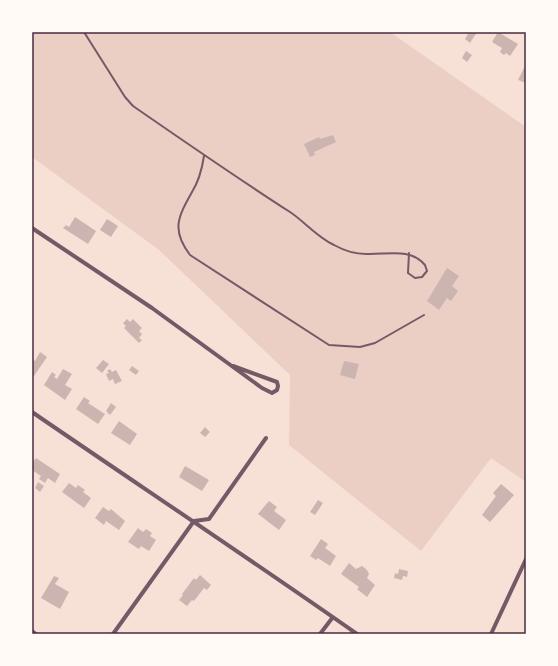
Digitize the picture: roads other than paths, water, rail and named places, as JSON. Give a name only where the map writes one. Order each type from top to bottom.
[{"type":"street","points":[[32,228],[71,255],[113,281],[268,392],[272,393],[277,390],[277,382],[233,366]]},
{"type":"street","points":[[32,412],[133,482],[194,521],[357,634]]},
{"type":"street","points":[[113,634],[194,521],[209,518],[266,438]]},
{"type":"street","points":[[491,634],[526,559]]},
{"type":"street","points":[[320,634],[333,617]]},
{"type":"street","points":[[32,631],[36,634]]},
{"type":"lane","points":[[84,32],[121,91],[134,106],[204,156],[293,215],[332,244],[352,252],[364,254],[409,254],[420,259],[425,265],[426,272],[422,277],[415,278],[408,273],[409,254]]},
{"type":"lane","points":[[204,156],[198,180],[181,210],[178,227],[184,246],[196,258],[329,345],[360,347],[375,343],[424,315]]}]
